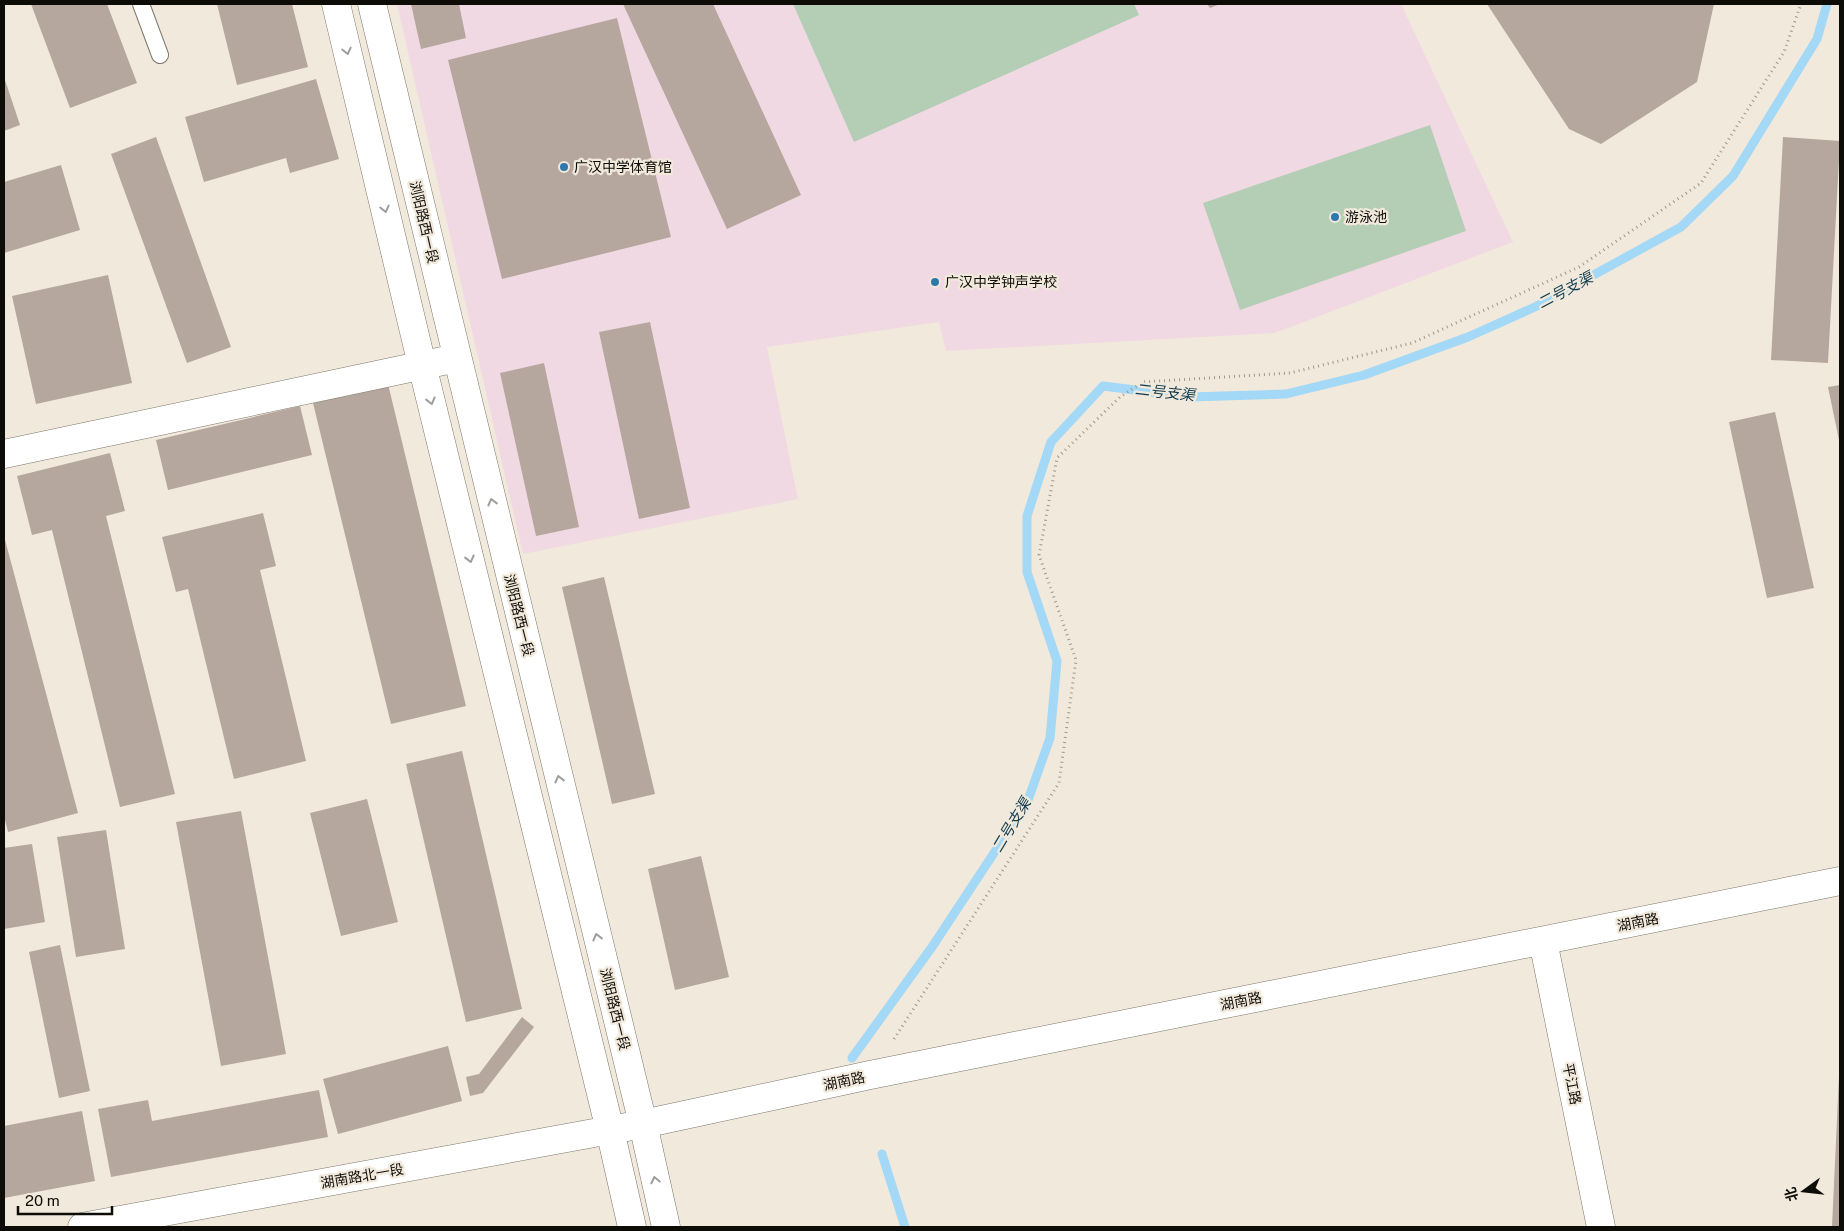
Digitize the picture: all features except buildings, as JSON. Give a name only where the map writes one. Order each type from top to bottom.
[{"type":"street","points":[[336,4],[632,1227]]},
{"type":"street","name":"浏阳路西一段","points":[[372,4],[666,1227]]},
{"type":"street","points":[[4,454],[457,358]]},
{"type":"street","name":"湖南路","points":[[642,1124],[870,1075],[1840,881]]},
{"type":"street","name":"平江路","points":[[1543,941],[1601,1227]]},
{"type":"street","name":"湖南路北一段","points":[[83,1227],[642,1124]]},
{"type":"lane","points":[[141,4],[160,55]]},
{"type":"path","points":[[870,1075],[1060,783],[1076,660],[1039,555],[1057,458],[1120,397],[1143,382],[1290,374],[1412,343],[1579,266],[1701,183],[1784,52],[1801,4]]},
{"type":"shaded area","name":"广汉中学钟声学校","points":[[397,4],[1401,4],[1513,242],[1275,333],[946,351],[939,322],[767,347],[798,499],[523,554]]},
{"type":"green space","points":[[793,4],[1134,4],[1139,15],[854,142]]},
{"type":"green space","name":"游泳池","points":[[1430,125],[1466,231],[1240,310],[1203,203]]},
{"type":"waterway","name":"二号支渠","points":[[852,1058],[932,947],[1027,803],[1050,738],[1057,661],[1027,572],[1027,516],[1051,442],[1103,386],[1190,397],[1286,394],[1364,375],[1468,337],[1537,306],[1681,227],[1733,176],[1817,39],[1827,4]]},
{"type":"waterway","name":"二号支渠","points":[[882,1154],[905,1227]]},
{"type":"place","name":"广汉中学体育馆","points":[[564,167]]},
{"type":"place","name":"游泳池","points":[[1335,217]]},
{"type":"place","name":"广汉中学钟声学校","points":[[935,282]]}]
